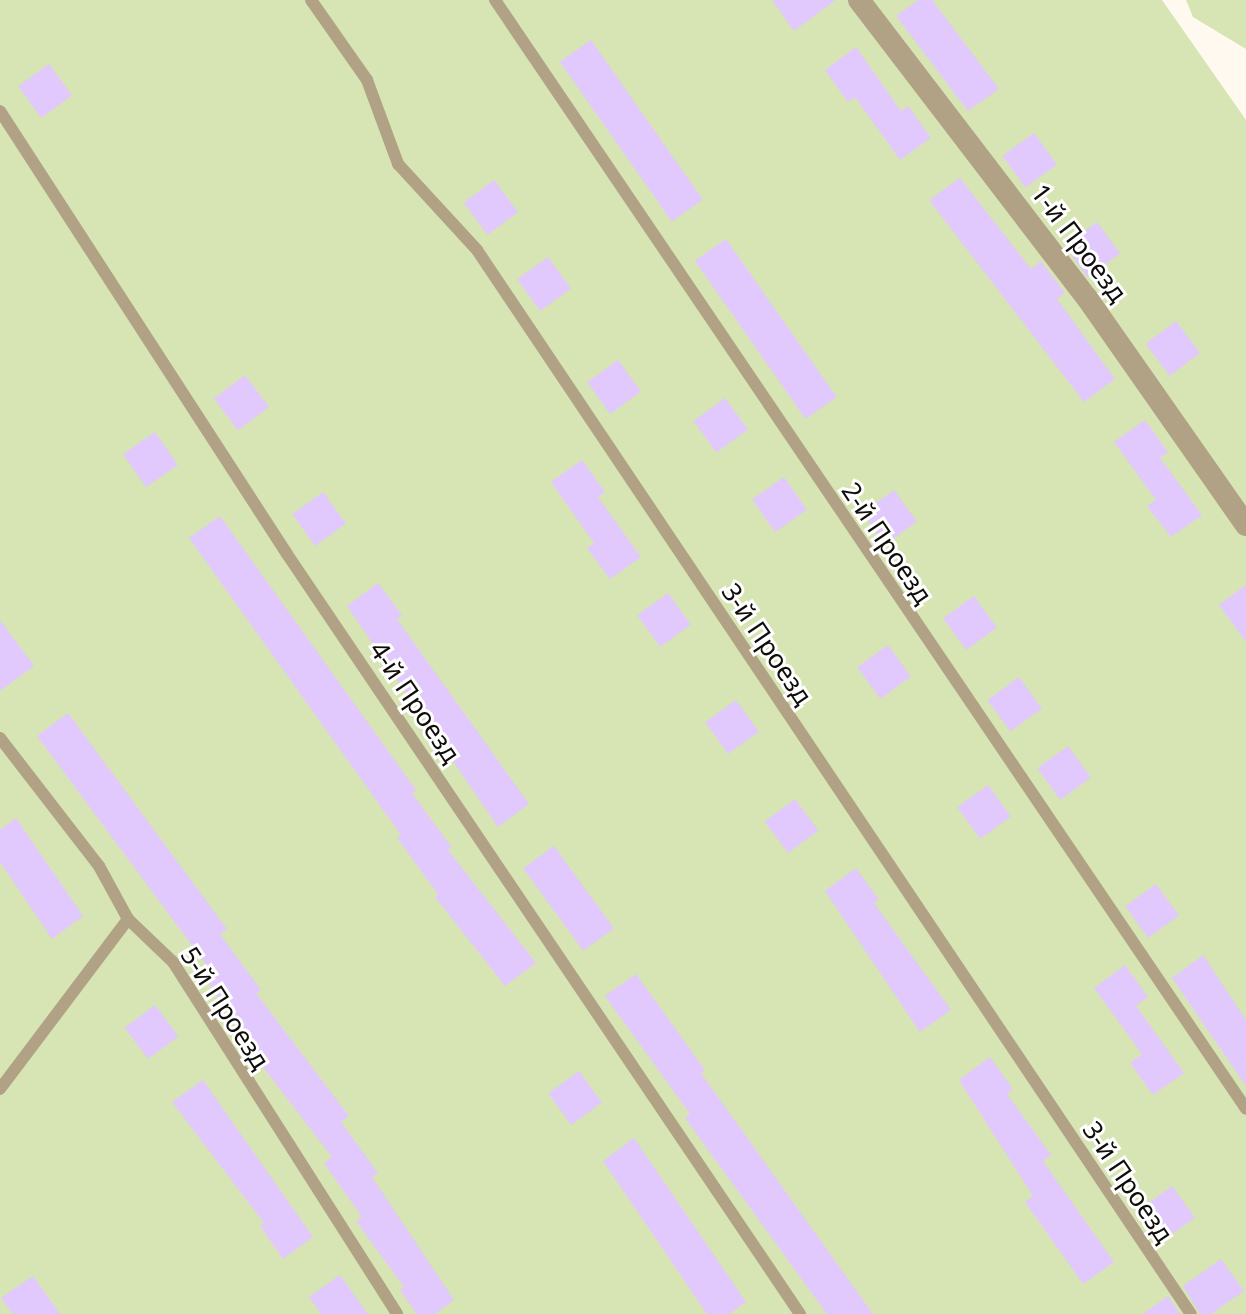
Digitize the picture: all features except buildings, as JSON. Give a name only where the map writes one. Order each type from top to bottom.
[{"type":"street","name":"1-й Проезд","points":[[859,0],[1087,298],[1246,525]]},
{"type":"lane","name":"3-й Проезд","points":[[311,0],[367,80],[398,164],[477,250],[1191,1314]]},
{"type":"lane","name":"2-й Проезд","points":[[495,0],[1246,1109]]},
{"type":"lane","name":"4-й Проезд","points":[[0,111],[287,554],[800,1314]]},
{"type":"lane","name":"5-й Проезд","points":[[0,738],[99,866],[128,919],[173,962],[397,1314]]},
{"type":"lane","points":[[0,1089],[128,919]]},
{"type":"green space","points":[[0,0],[1162,0],[1246,120],[1246,1314],[0,1314]]},
{"type":"green space","points":[[1186,0],[1246,0],[1246,49],[1193,17]]}]
